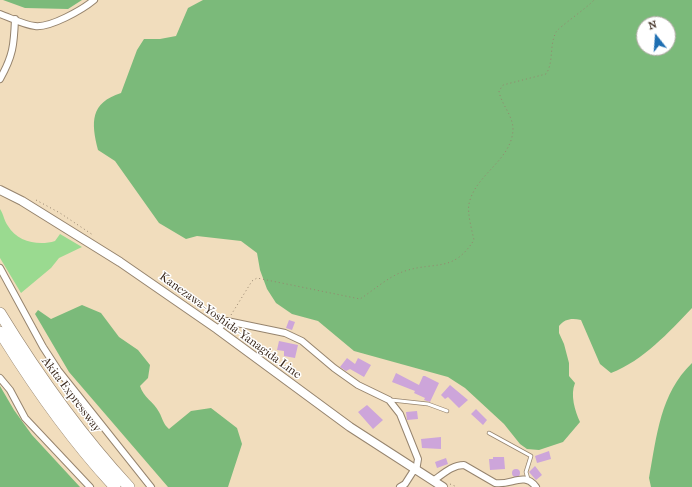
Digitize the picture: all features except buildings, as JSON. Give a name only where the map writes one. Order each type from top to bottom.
[{"type":"highway","name":"Akita Expressway","points":[[0,312],[26,356],[61,407],[103,459],[129,487]]},
{"type":"highway","name":"Akita Expressway","points":[[0,332],[53,412],[94,465],[115,487]]},
{"type":"main road","name":"Kanezawa-Yoshida-Yanagida Line","points":[[0,190],[22,201],[120,262],[217,329],[350,427],[443,487]]},
{"type":"street","points":[[0,14],[36,26],[50,24],[94,0]]},
{"type":"street","points":[[0,79],[10,60],[14,44],[15,19]]},
{"type":"street","points":[[0,268],[43,347],[58,370],[151,487]]},
{"type":"street","points":[[217,329],[227,321],[285,333],[302,341],[334,368],[358,385],[389,400],[400,414],[418,459],[415,470],[405,484],[400,487]]},
{"type":"street","points":[[0,378],[10,390],[25,418],[90,487]]},
{"type":"street","points":[[433,481],[446,471],[459,465],[471,467],[495,483],[500,484],[528,479],[536,487]]},
{"type":"lane","points":[[389,400],[428,404],[448,411]]},
{"type":"lane","points":[[489,433],[531,456],[526,472],[528,479]]},
{"type":"path","points":[[227,321],[252,281],[257,278],[360,299],[404,272],[455,262],[466,252],[474,240],[469,204],[478,184],[508,147],[513,129],[512,119],[499,91],[503,85],[546,74],[551,67],[552,49],[556,31],[586,9],[594,0]]},
{"type":"green space","points":[[3,0],[82,0],[68,9],[25,8]]},
{"type":"green space","points":[[203,0],[692,0],[692,308],[655,345],[623,368],[611,373],[600,364],[581,320],[568,320],[561,324],[559,326],[559,333],[564,344],[569,363],[569,376],[575,383],[573,398],[580,422],[563,442],[539,450],[527,449],[520,444],[504,424],[465,388],[448,377],[354,351],[318,321],[292,314],[276,303],[267,289],[260,270],[257,253],[241,241],[197,236],[186,239],[159,223],[115,161],[98,150],[94,131],[94,122],[98,108],[103,102],[121,93],[137,50],[144,39],[160,39],[176,36],[188,8]]},
{"type":"green space","points":[[0,209],[12,231],[23,239],[35,243],[42,243],[55,241],[60,234],[82,247],[59,258],[51,268],[21,293],[0,258]]},
{"type":"green space","points":[[82,305],[101,313],[119,337],[138,350],[150,365],[148,378],[140,386],[141,390],[157,408],[164,423],[169,429],[191,411],[211,408],[237,428],[242,444],[228,487],[168,487],[69,372],[35,314],[38,310],[51,319]]},
{"type":"green space","points":[[692,363],[692,487],[651,487],[649,478],[658,431],[666,402],[681,375]]},
{"type":"green space","points":[[0,386],[14,410],[32,435],[80,487],[0,487]]}]
